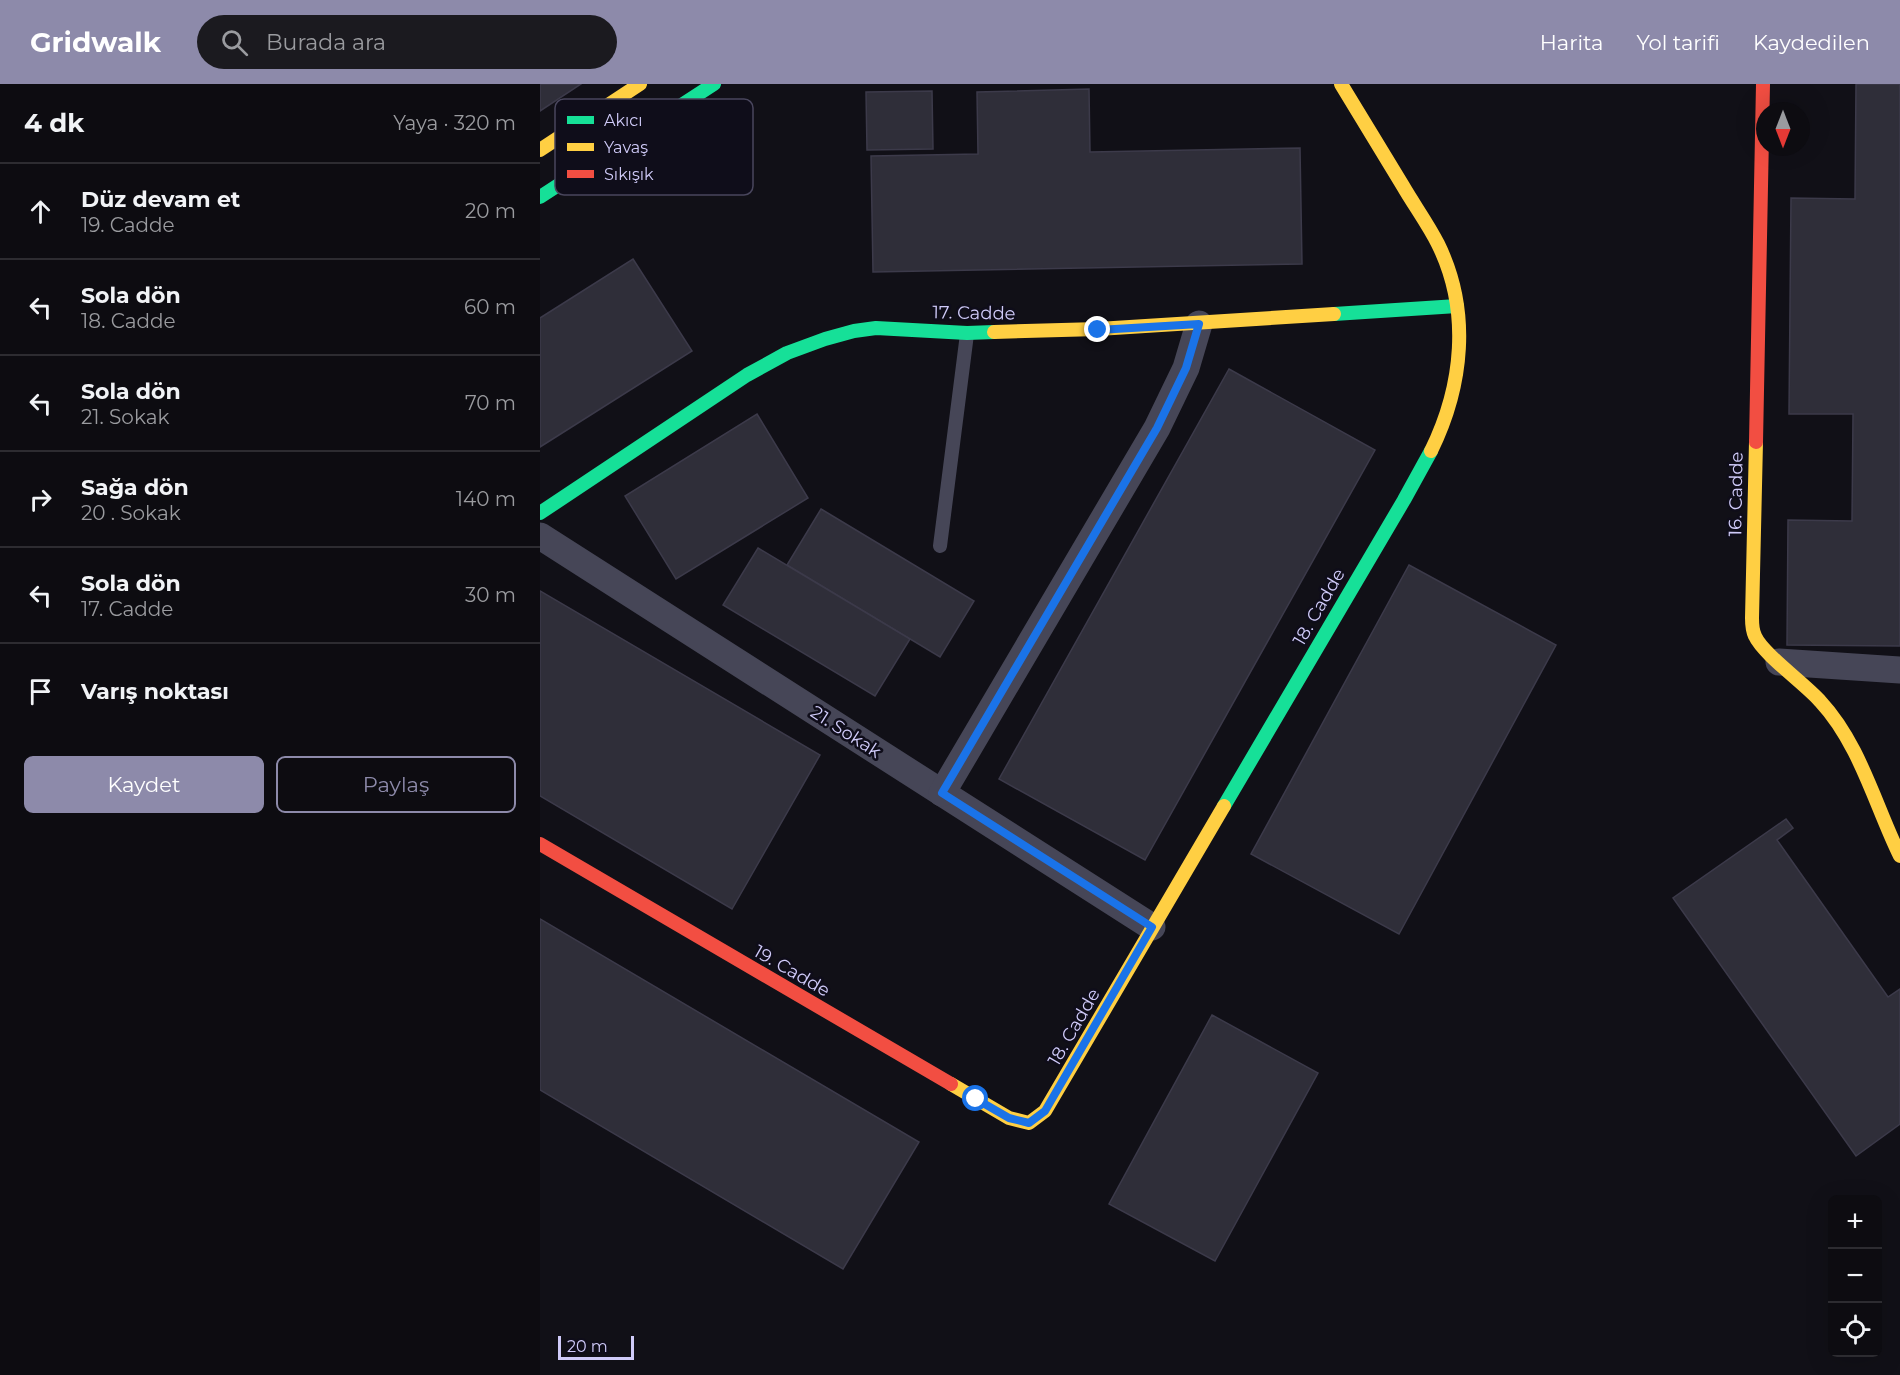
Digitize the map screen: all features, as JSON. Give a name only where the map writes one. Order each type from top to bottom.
[{"type":"street","points":[[617,99],[640,84]]},
{"type":"street","points":[[691,99],[714,84]]},
{"type":"street","name":"18. Cadde","points":[[1029,1123],[1045,1111],[1421,474],[1443,428],[1455,386],[1460,346],[1457,306],[1449,271],[1438,244],[1341,84]]},
{"type":"street","name":"16. Cadde","points":[[1763,84],[1752,618],[1756,639],[1821,701],[1844,732],[1900,856]]},
{"type":"street","points":[[540,150],[555,140]]},
{"type":"street","points":[[540,197],[555,187]]},
{"type":"street","name":"17. Cadde","points":[[540,513],[747,375],[787,353],[854,331],[876,328],[967,333],[1098,330],[1457,306]]},
{"type":"street","points":[[942,793],[1157,428],[1186,368],[1199,324]]},
{"type":"street","name":"21. Sokak","points":[[540,536],[1152,927]]},
{"type":"street","points":[[1779,662],[1900,670]]},
{"type":"street","name":"19. Cadde","points":[[540,844],[1009,1118],[1029,1123]]},
{"type":"lane","points":[[940,546],[967,333]]},
{"type":"building","points":[[540,84],[581,84],[555,99],[540,111]]},
{"type":"building","points":[[1856,84],[1900,84],[1900,646],[1787,645],[1788,520],[1852,521],[1853,414],[1789,414],[1791,198],[1855,199]]},
{"type":"building","points":[[1089,89],[1090,152],[1300,148],[1302,264],[873,272],[871,156],[978,154],[977,92]]},
{"type":"building","points":[[932,91],[933,149],[867,150],[866,92]]},
{"type":"building","points":[[633,259],[692,351],[540,447],[540,318]]},
{"type":"building","points":[[1229,369],[1375,450],[1145,860],[999,779]]},
{"type":"building","points":[[757,414],[808,498],[676,579],[625,496]]},
{"type":"building","points":[[821,509],[974,601],[940,657],[787,565]]},
{"type":"building","points":[[758,548],[910,639],[875,696],[723,605]]},
{"type":"building","points":[[1409,565],[1556,645],[1399,934],[1251,854]]},
{"type":"building","points":[[540,591],[820,755],[732,909],[540,796]]},
{"type":"building","points":[[1786,819],[1793,828],[1777,840],[1888,997],[1900,989],[1900,1124],[1856,1156],[1673,898]]},
{"type":"building","points":[[540,919],[919,1142],[843,1269],[540,1090]]},
{"type":"building","points":[[1212,1015],[1318,1073],[1215,1261],[1109,1204]]},
{"type":"traffic: fast","points":[[691,99],[714,84]]},
{"type":"traffic: fast","points":[[540,197],[555,187]]},
{"type":"traffic: fast","points":[[1334,314],[1457,306]]},
{"type":"traffic: fast","points":[[540,513],[747,375],[787,353],[825,339],[876,328],[967,333],[994,332]]},
{"type":"traffic: fast","points":[[1224,806],[1431,451]]},
{"type":"traffic: slow","points":[[617,99],[640,84]]},
{"type":"traffic: slow","points":[[1341,84],[1438,244],[1455,295],[1459,322],[1456,375],[1442,426],[1431,451]]},
{"type":"traffic: slow","points":[[540,150],[555,140]]},
{"type":"traffic: slow","points":[[994,332],[1098,329],[1334,314]]},
{"type":"traffic: slow","points":[[1756,442],[1752,618],[1754,634],[1766,651],[1820,701],[1846,736],[1866,775],[1900,856]]},
{"type":"traffic: slow","points":[[951,1084],[1009,1118],[1029,1123],[1045,1111],[1224,806]]},
{"type":"traffic: jam","points":[[1756,442],[1763,84]]},
{"type":"traffic: jam","points":[[540,844],[951,1084]]},
{"type":"route","points":[[976,1099],[1009,1118],[1029,1123],[1045,1111],[1152,927],[942,793],[1157,428],[1186,368],[1199,324],[1098,330]]}]
